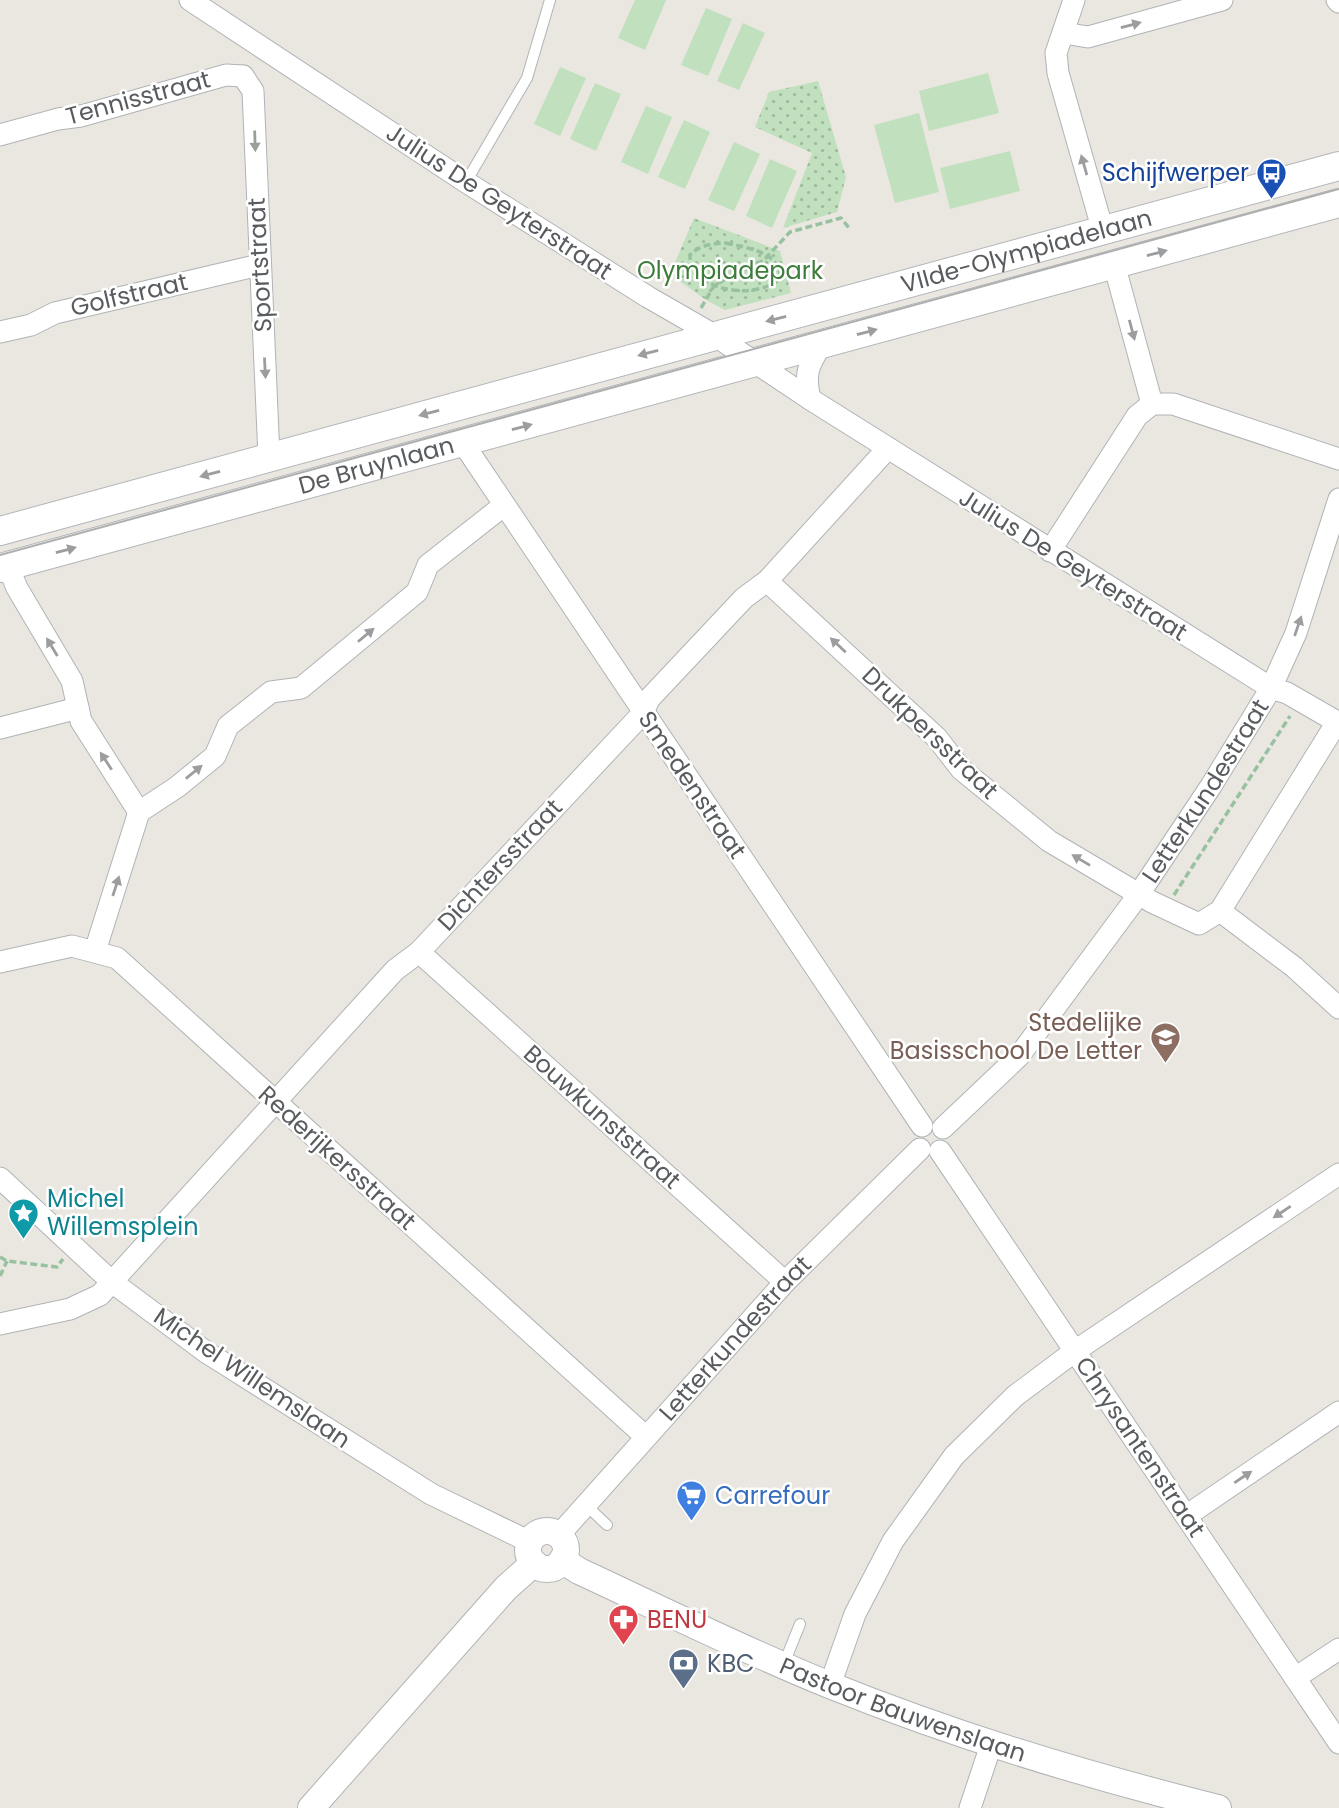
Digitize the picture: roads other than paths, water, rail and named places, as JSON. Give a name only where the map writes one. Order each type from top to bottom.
[{"type":"main road","name":"VIIde-Olympiadelaan","points":[[703,329],[1103,231],[1339,166]]},
{"type":"main road","name":"VIIde-Olympiadelaan","points":[[754,362],[1339,203]]},
{"type":"main road","name":"De Bruynlaan","points":[[0,531],[269,457],[703,329]]},
{"type":"main road","name":"De Bruynlaan","points":[[4,567],[754,362]]},
{"type":"street","name":"Julius De Geyterstraat","points":[[190,0],[466,182],[703,329],[1050,551],[1271,688],[1287,693],[1338,723]]},
{"type":"street","points":[[1074,0],[1056,52],[1058,73],[1103,231]]},
{"type":"street","points":[[1064,33],[1088,37],[1222,0]]},
{"type":"street","name":"Tennisstraat","points":[[0,135],[58,119],[81,116],[226,75],[243,76],[261,47]]},
{"type":"street","name":"Sportstraat","points":[[243,76],[253,90],[269,457]]},
{"type":"street","points":[[1114,264],[1152,404]]},
{"type":"street","name":"Golfstraat","points":[[0,332],[31,325],[55,313],[259,265]]},
{"type":"street","points":[[810,399],[806,376],[821,345]]},
{"type":"street","points":[[1050,551],[1130,427],[1152,404],[1173,404],[1339,459]]},
{"type":"street","name":"Smedenstraat","points":[[463,443],[643,713],[933,1127]]},
{"type":"street","name":"Dichtersstraat","points":[[112,1282],[395,970],[419,952],[643,713],[649,699],[744,598],[767,581],[888,448]]},
{"type":"street","name":"Letterkundestraat","points":[[933,1127],[1019,1056],[1139,894],[1271,688],[1296,634],[1339,499]]},
{"type":"street","points":[[95,951],[139,812],[177,787],[215,756],[228,726],[271,692],[302,688],[417,593],[428,565],[503,506]]},
{"type":"street","points":[[4,567],[72,681],[81,721],[139,812]]},
{"type":"street","name":"Drukpersstraat","points":[[767,581],[937,738],[961,769],[1049,841],[1139,894]]},
{"type":"street","points":[[0,729],[78,709]]},
{"type":"street","points":[[1338,723],[1220,911],[1294,967],[1339,1008]]},
{"type":"street","name":"Letterkundestraat","points":[[1139,894],[1199,924],[1220,911]]},
{"type":"street","name":"Rederijkersstraat","points":[[0,962],[72,946],[117,958],[646,1437]]},
{"type":"street","name":"Bouwkunststraat","points":[[419,952],[785,1282]]},
{"type":"street","points":[[930,1150],[947,1139],[933,1127]]},
{"type":"street","name":"Letterkundestraat","points":[[561,1548],[586,1505],[785,1282],[930,1150]]},
{"type":"street","name":"Chrysantenstraat","points":[[930,1150],[1075,1351],[1339,1743]]},
{"type":"street","points":[[830,1685],[855,1614],[893,1541],[954,1456],[1015,1396],[1075,1351],[1339,1174]]},
{"type":"street","name":"Michel Willemslaan","points":[[0,1178],[112,1282],[206,1352],[419,1487],[532,1552]]},
{"type":"street","points":[[0,1324],[87,1303],[100,1295],[112,1282]]},
{"type":"street","points":[[1186,1516],[1339,1412]]},
{"type":"street","points":[[311,1808],[506,1588],[532,1552],[546,1569],[554,1568],[561,1548]]},
{"type":"street","name":"Pastoor Bauwenslaan","points":[[561,1548],[579,1571],[783,1666],[830,1685],[991,1745],[1218,1808]]},
{"type":"street","points":[[1296,1678],[1339,1648]]},
{"type":"street","points":[[970,1808],[991,1745]]},
{"type":"lane","points":[[466,182],[527,78],[550,0]]},
{"type":"lane","points":[[586,1505],[607,1525]]},
{"type":"lane","points":[[783,1666],[800,1624]]},
{"type":"tram line","points":[[0,555],[1339,189]]},
{"type":"place","name":"Schijfwerper","points":[[1272,200]]},
{"type":"place","name":"Stedelijke Basisschool De Letter","points":[[1165,1064]]},
{"type":"place","name":"Michel Willemsplein","points":[[24,1240]]},
{"type":"place","name":"Carrefour","points":[[692,1523]]},
{"type":"place","name":"BENU","points":[[624,1647]]},
{"type":"place","name":"KBC","points":[[684,1691]]},
{"type":"park label","name":"Olympiadepark","points":[[730,271]]}]
